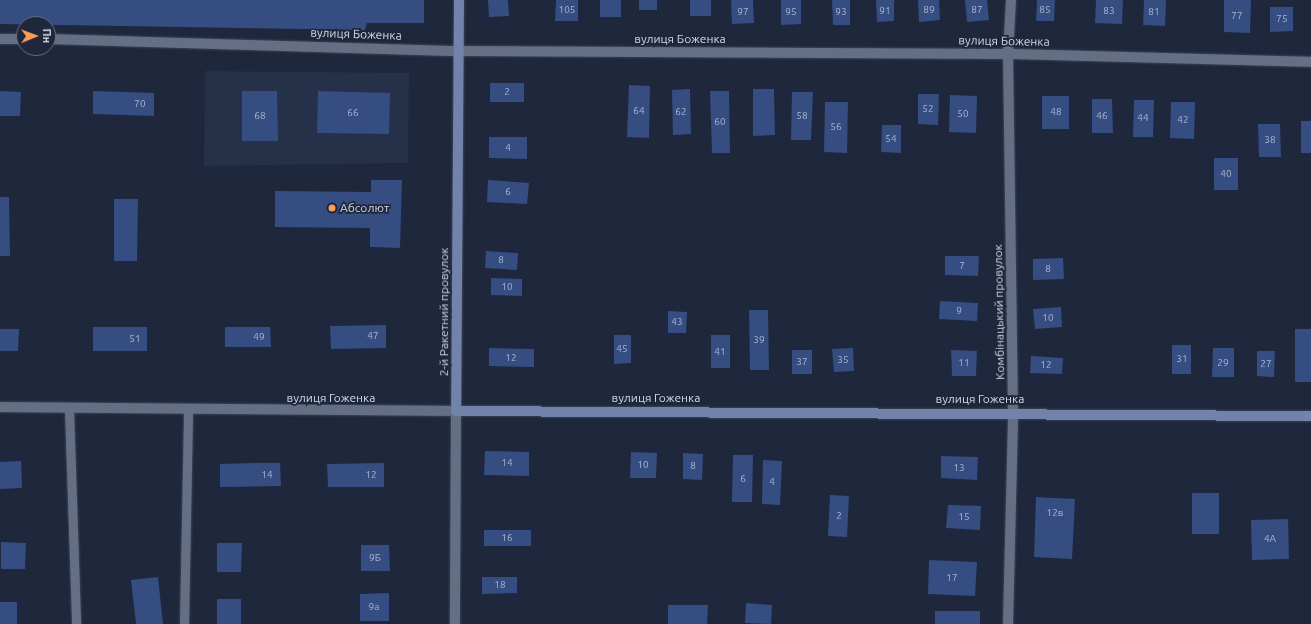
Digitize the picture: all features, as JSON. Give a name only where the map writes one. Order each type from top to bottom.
[{"type":"street","name":"2-й Ракетний провулок","points":[[455,624],[459,0]]},
{"type":"street","name":"Комбінацький провулок","points":[[1008,624],[1013,412],[1008,54],[1011,0]]},
{"type":"street","points":[[0,39],[16,39]]},
{"type":"street","name":"вулиця Боженка","points":[[56,39],[221,42],[459,51],[1008,54],[1311,62]]},
{"type":"street","name":"вулиця Гоженка","points":[[0,408],[188,411],[1013,412],[1311,416]]},
{"type":"lane","points":[[69,409],[76,624]]},
{"type":"lane","points":[[184,624],[188,411]]},
{"type":"shaded area","points":[[205,71],[409,73],[408,163],[204,166]]},
{"type":"building","points":[[0,0],[424,0],[424,23],[367,23],[365,30],[56,25],[56,16],[16,16],[16,24],[0,24]]},
{"type":"building","points":[[488,0],[508,0],[509,16],[489,17]]},
{"type":"building","points":[[556,0],[578,0],[578,21],[555,21]]},
{"type":"building","points":[[600,0],[621,0],[621,17],[600,17]]},
{"type":"building","points":[[639,0],[657,0],[657,10],[639,10]]},
{"type":"building","points":[[690,0],[711,0],[711,16],[690,16]]},
{"type":"building","points":[[731,0],[753,0],[754,23],[732,24]]},
{"type":"building","points":[[781,0],[801,0],[801,24],[781,25]]},
{"type":"building","points":[[832,0],[850,0],[850,25],[833,25]]},
{"type":"building","points":[[876,0],[894,0],[894,21],[877,22]]},
{"type":"building","points":[[918,0],[939,0],[940,20],[919,22]]},
{"type":"building","points":[[965,0],[987,0],[989,20],[967,22]]},
{"type":"building","points":[[1037,0],[1055,0],[1054,21],[1036,21]]},
{"type":"building","points":[[1096,0],[1123,0],[1122,24],[1095,23]]},
{"type":"building","points":[[1144,0],[1166,0],[1165,26],[1143,25]]},
{"type":"building","points":[[1224,0],[1251,0],[1250,33],[1224,32]]},
{"type":"building","points":[[1270,7],[1293,7],[1293,31],[1270,32]]},
{"type":"building","points":[[490,83],[524,83],[524,102],[490,102]]},
{"type":"building","points":[[629,85],[650,86],[649,138],[627,137]]},
{"type":"building","points":[[690,89],[691,134],[673,135],[672,90]]},
{"type":"building","points":[[753,89],[774,89],[775,135],[753,136]]},
{"type":"building","points":[[0,91],[21,92],[20,116],[0,116]]},
{"type":"building","points":[[93,91],[154,93],[154,116],[93,114]]},
{"type":"building","points":[[242,91],[277,91],[278,141],[242,141]]},
{"type":"building","points":[[318,91],[390,93],[389,134],[317,133]]},
{"type":"building","points":[[710,91],[729,91],[730,153],[712,153]]},
{"type":"building","points":[[792,92],[813,92],[811,140],[791,140]]},
{"type":"building","points":[[918,94],[939,94],[938,125],[918,124]]},
{"type":"building","points":[[950,95],[977,96],[976,133],[949,132]]},
{"type":"building","points":[[1042,96],[1069,96],[1069,129],[1042,129]]},
{"type":"building","points":[[1092,99],[1112,99],[1113,133],[1092,133]]},
{"type":"building","points":[[1134,100],[1154,100],[1153,137],[1133,137]]},
{"type":"building","points":[[825,102],[848,102],[847,153],[824,152]]},
{"type":"building","points":[[1171,102],[1195,102],[1194,139],[1170,138]]},
{"type":"building","points":[[1301,121],[1311,121],[1311,153],[1301,153]]},
{"type":"building","points":[[1258,124],[1280,124],[1281,157],[1259,157]]},
{"type":"building","points":[[882,125],[901,125],[901,153],[881,152]]},
{"type":"building","points":[[489,137],[527,137],[527,159],[489,158]]},
{"type":"building","points":[[1214,158],[1238,158],[1238,190],[1214,190]]},
{"type":"building","points":[[371,180],[402,180],[400,248],[370,247],[370,228],[275,227],[275,191],[371,192]]},
{"type":"building","points":[[488,180],[529,183],[527,204],[487,202]]},
{"type":"building","points":[[0,197],[9,197],[10,256],[0,256]]},
{"type":"building","points":[[114,199],[138,199],[137,261],[114,261]]},
{"type":"building","points":[[486,251],[518,253],[517,270],[485,268]]},
{"type":"building","points":[[945,256],[979,256],[978,276],[945,275]]},
{"type":"building","points":[[1063,258],[1064,279],[1033,280],[1033,259]]},
{"type":"building","points":[[491,278],[522,279],[522,296],[491,295]]},
{"type":"building","points":[[940,301],[978,303],[977,321],[939,319]]},
{"type":"building","points":[[1061,307],[1062,327],[1035,329],[1033,309]]},
{"type":"building","points":[[749,310],[768,310],[769,370],[750,370]]},
{"type":"building","points":[[668,311],[687,312],[686,333],[668,333]]},
{"type":"building","points":[[386,325],[386,348],[331,349],[330,326]]},
{"type":"building","points":[[93,327],[147,327],[147,351],[93,351]]},
{"type":"building","points":[[225,327],[270,327],[271,347],[225,347]]},
{"type":"building","points":[[0,329],[19,329],[18,351],[0,351]]},
{"type":"building","points":[[1295,329],[1311,329],[1311,382],[1295,382]]},
{"type":"building","points":[[614,335],[631,335],[631,363],[614,364]]},
{"type":"building","points":[[711,335],[730,335],[730,368],[711,368]]},
{"type":"building","points":[[1172,345],[1191,345],[1191,374],[1172,374]]},
{"type":"building","points":[[489,348],[534,349],[534,367],[489,366]]},
{"type":"building","points":[[853,348],[854,371],[834,372],[832,349]]},
{"type":"building","points":[[1213,348],[1234,348],[1234,377],[1212,377]]},
{"type":"building","points":[[792,350],[812,350],[812,374],[792,374]]},
{"type":"building","points":[[951,350],[977,351],[976,376],[952,376]]},
{"type":"building","points":[[1257,351],[1275,351],[1274,377],[1257,376]]},
{"type":"building","points":[[1031,356],[1063,358],[1062,374],[1030,373]]},
{"type":"building","points":[[485,451],[529,452],[529,476],[484,475]]},
{"type":"building","points":[[631,452],[657,453],[656,478],[630,478]]},
{"type":"building","points":[[683,453],[703,454],[702,480],[683,479]]},
{"type":"building","points":[[733,455],[753,455],[752,502],[732,502]]},
{"type":"building","points":[[941,456],[978,457],[977,480],[941,478]]},
{"type":"building","points":[[763,460],[782,461],[780,505],[762,504]]},
{"type":"building","points":[[21,461],[22,488],[0,489],[0,462]]},
{"type":"building","points":[[280,463],[281,486],[220,487],[220,464]]},
{"type":"building","points":[[384,463],[384,487],[328,487],[327,464]]},
{"type":"building","points":[[1192,493],[1219,493],[1219,534],[1192,534]]},
{"type":"building","points":[[830,495],[849,496],[847,537],[828,536]]},
{"type":"building","points":[[1036,497],[1075,499],[1072,559],[1034,557]]},
{"type":"building","points":[[948,505],[981,506],[980,530],[946,528]]},
{"type":"building","points":[[1288,519],[1289,559],[1252,560],[1251,520]]},
{"type":"building","points":[[484,530],[531,530],[531,546],[484,546]]},
{"type":"building","points":[[1,542],[26,543],[25,569],[1,569]]},
{"type":"building","points":[[217,543],[242,543],[241,572],[217,572]]},
{"type":"building","points":[[361,545],[389,545],[390,571],[361,571]]},
{"type":"building","points":[[929,560],[977,562],[975,596],[928,594]]},
{"type":"building","points":[[158,577],[163,624],[136,624],[131,580]]},
{"type":"building","points":[[482,577],[517,577],[517,593],[482,594]]},
{"type":"building","points":[[389,593],[389,621],[360,621],[360,594]]},
{"type":"building","points":[[217,599],[241,599],[241,624],[217,624]]},
{"type":"building","points":[[0,602],[17,602],[17,624],[0,624]]},
{"type":"building","points":[[746,603],[772,605],[771,624],[745,623]]},
{"type":"building","points":[[668,605],[708,605],[707,624],[668,624]]},
{"type":"building","points":[[935,611],[980,611],[980,624],[935,624]]},
{"type":"place","name":"Абсолют","points":[[332,208]]}]
